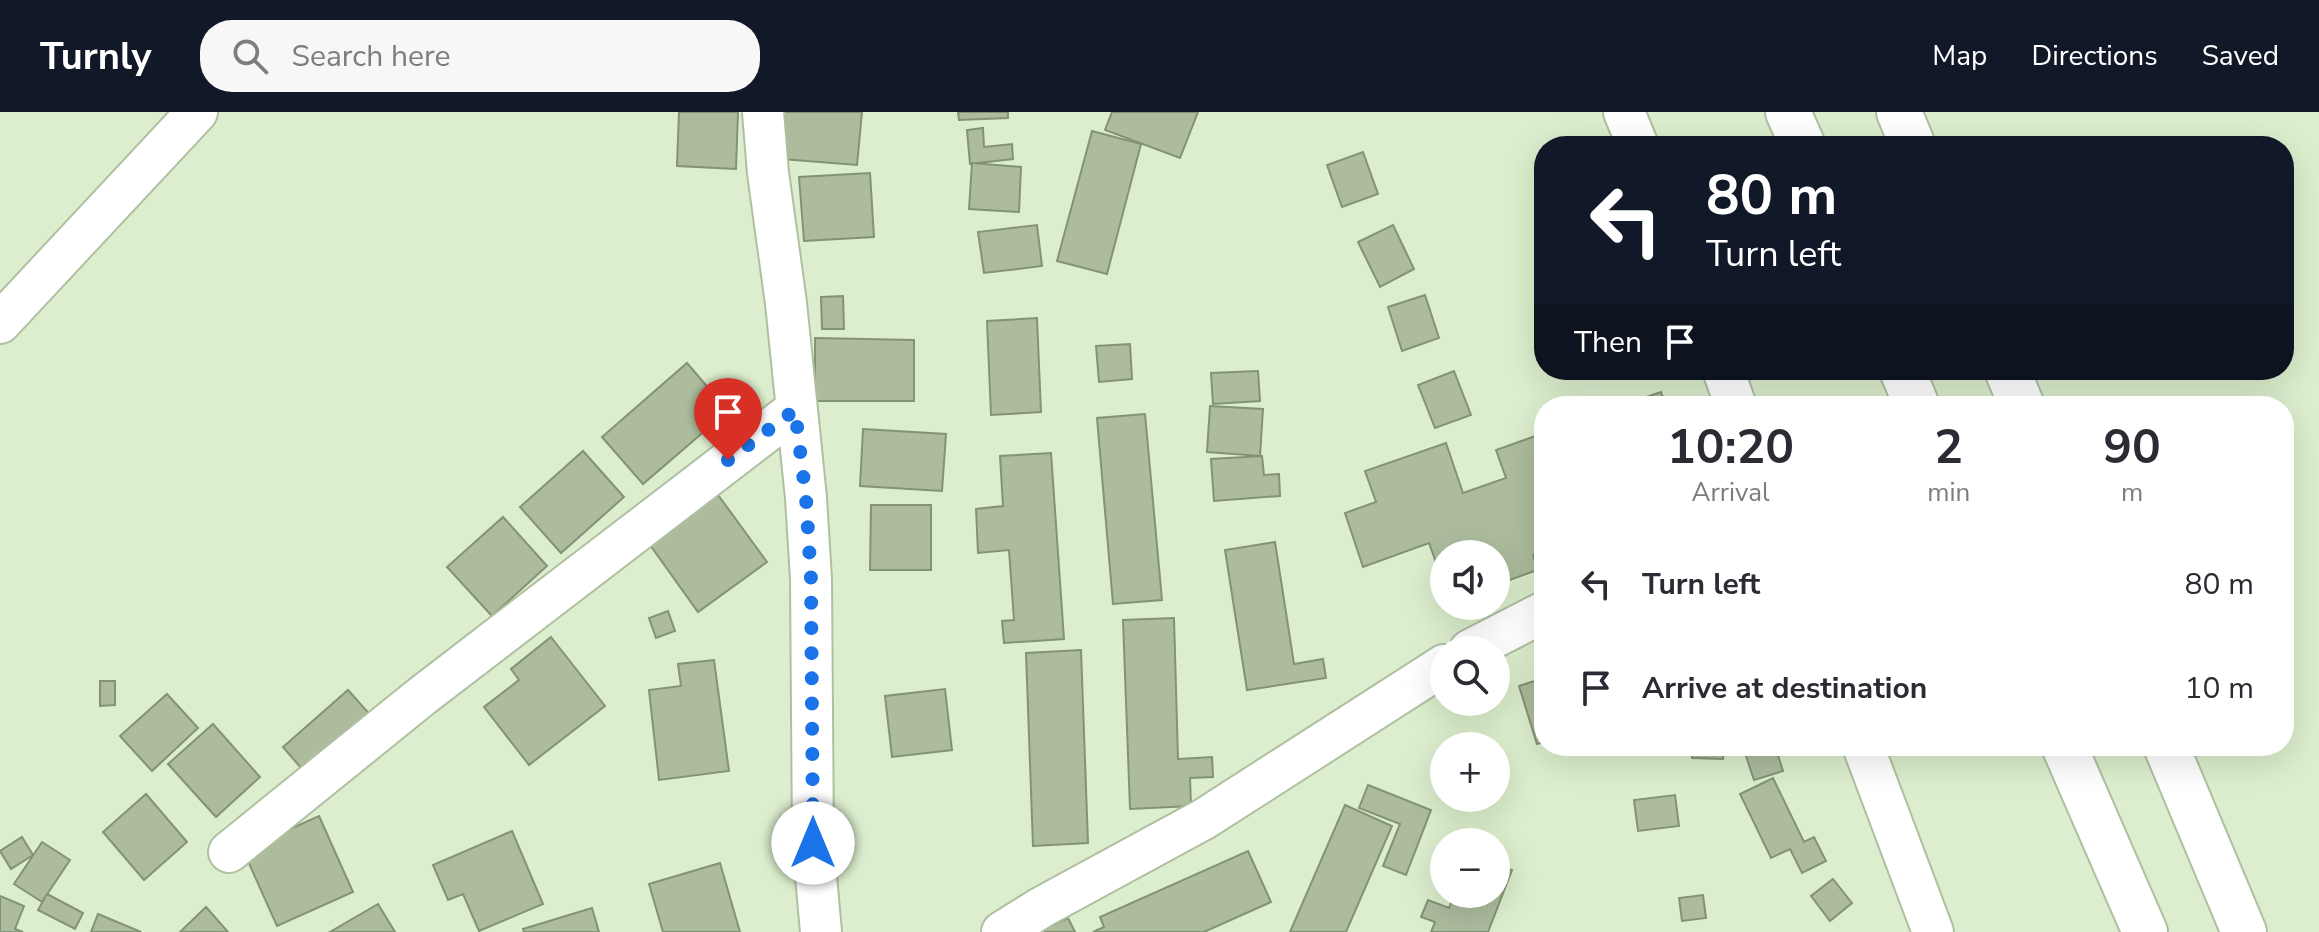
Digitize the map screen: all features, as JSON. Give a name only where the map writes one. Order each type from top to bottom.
[{"type":"highway","points":[[1788,112],[1799,136]]},
{"type":"highway","points":[[1899,112],[1909,136]]},
{"type":"highway","points":[[2068,756],[2145,932]]},
{"type":"highway","points":[[2170,756],[2244,932]]},
{"type":"street","points":[[0,323],[197,112]]},
{"type":"street","points":[[763,112],[806,498],[811,579],[813,843],[821,932]]},
{"type":"street","points":[[1624,112],[1634,136]]},
{"type":"street","points":[[229,852],[446,677],[795,410]]},
{"type":"street","points":[[1497,636],[1534,617]]},
{"type":"street","points":[[1002,932],[1204,819],[1430,674]]},
{"type":"street","points":[[1867,756],[1933,932]]},
{"type":"building","points":[[679,112],[738,112],[736,169],[677,166]]},
{"type":"building","points":[[773,112],[862,112],[857,165],[769,158]]},
{"type":"building","points":[[958,112],[1008,112],[1008,118],[959,120]]},
{"type":"building","points":[[1112,112],[1198,112],[1180,158],[1105,130]]},
{"type":"building","points":[[983,128],[984,147],[1012,144],[1013,159],[970,164],[967,130]]},
{"type":"building","points":[[1092,131],[1141,144],[1107,274],[1057,261]]},
{"type":"building","points":[[1363,152],[1378,194],[1342,207],[1327,165]]},
{"type":"building","points":[[972,163],[1021,167],[1019,212],[969,209]]},
{"type":"building","points":[[870,173],[874,237],[804,241],[799,177]]},
{"type":"building","points":[[1037,225],[1042,266],[984,273],[978,232]]},
{"type":"building","points":[[1393,225],[1414,269],[1380,287],[1358,242]]},
{"type":"building","points":[[1425,295],[1439,338],[1402,351],[1388,307]]},
{"type":"building","points":[[843,296],[844,329],[822,329],[821,297]]},
{"type":"building","points":[[1037,318],[1041,412],[991,415],[987,321]]},
{"type":"building","points":[[815,338],[914,340],[914,401],[815,401]]},
{"type":"building","points":[[1130,344],[1132,379],[1099,382],[1096,346]]},
{"type":"building","points":[[687,363],[728,411],[643,484],[602,437]]},
{"type":"building","points":[[1258,371],[1260,401],[1213,404],[1211,373]]},
{"type":"building","points":[[1454,371],[1471,415],[1435,428],[1418,385]]},
{"type":"building","points":[[1210,406],[1263,409],[1260,456],[1207,452]]},
{"type":"building","points":[[1145,414],[1162,600],[1113,604],[1097,418]]},
{"type":"building","points":[[863,429],[946,434],[942,491],[860,486]]},
{"type":"building","points":[[1534,437],[1534,571],[1510,580],[1510,540],[1430,540],[1430,546],[1429,543],[1363,567],[1345,513],[1376,502],[1365,471],[1446,443],[1463,493],[1506,478],[1496,450]]},
{"type":"building","points":[[583,451],[624,497],[561,553],[520,507]]},
{"type":"building","points":[[1051,453],[1064,639],[1004,643],[1002,621],[1014,620],[1009,550],[978,553],[976,509],[1003,506],[1000,456]]},
{"type":"building","points":[[1262,456],[1264,475],[1279,474],[1280,496],[1214,501],[1211,459]]},
{"type":"building","points":[[713,488],[767,562],[698,612],[645,538]]},
{"type":"building","points":[[871,505],[931,505],[931,570],[870,570]]},
{"type":"building","points":[[503,517],[547,566],[492,616],[447,567]]},
{"type":"building","points":[[1275,542],[1294,664],[1323,659],[1326,678],[1247,690],[1225,550]]},
{"type":"building","points":[[668,611],[675,631],[656,638],[649,618]]},
{"type":"building","points":[[1174,618],[1178,759],[1212,757],[1213,777],[1190,778],[1191,806],[1130,809],[1123,620]]},
{"type":"building","points":[[551,637],[605,706],[529,765],[484,707],[519,680],[511,669]]},
{"type":"building","points":[[1081,650],[1088,843],[1033,846],[1026,653]]},
{"type":"building","points":[[714,660],[729,771],[659,780],[649,690],[681,686],[678,664]]},
{"type":"building","points":[[100,681],[115,681],[115,705],[100,706]]},
{"type":"building","points":[[1534,681],[1534,734],[1519,686]]},
{"type":"building","points":[[945,689],[952,750],[892,757],[885,696]]},
{"type":"building","points":[[348,690],[372,717],[307,775],[283,747]]},
{"type":"building","points":[[167,694],[198,728],[152,771],[120,736]]},
{"type":"building","points":[[213,724],[260,777],[216,817],[168,764]]},
{"type":"building","points":[[1692,756],[1723,756],[1723,759]]},
{"type":"building","points":[[1746,756],[1778,756],[1783,771],[1754,780]]},
{"type":"building","points":[[1773,778],[1804,842],[1814,837],[1826,861],[1802,873],[1790,849],[1771,858],[1740,794]]},
{"type":"building","points":[[1368,785],[1430,810],[1406,875],[1383,866],[1400,824],[1359,808]]},
{"type":"building","points":[[146,794],[187,842],[144,880],[103,832]]},
{"type":"building","points":[[1675,795],[1679,826],[1638,831],[1634,800]]},
{"type":"building","points":[[1345,805],[1392,826],[1346,932],[1290,932]]},
{"type":"building","points":[[319,816],[353,892],[277,926],[243,850]]},
{"type":"building","points":[[512,831],[543,904],[479,931],[463,894],[448,900],[433,865]]},
{"type":"building","points":[[22,837],[33,855],[11,869],[0,851]]},
{"type":"building","points":[[42,842],[70,860],[42,902],[14,884]]},
{"type":"building","points":[[1248,851],[1271,902],[1204,932],[1093,932],[1104,927],[1100,917]]},
{"type":"building","points":[[720,863],[740,932],[663,932],[649,884]]},
{"type":"building","points":[[1833,879],[1852,903],[1830,921],[1811,896]]},
{"type":"building","points":[[47,894],[83,913],[75,929],[38,910]]},
{"type":"building","points":[[1703,895],[1706,918],[1682,921],[1679,898]]},
{"type":"building","points":[[0,896],[24,906],[15,929],[23,932],[0,932]]},
{"type":"building","points":[[1428,900],[1430,908],[1497,908],[1488,932],[1431,932],[1435,922],[1421,917]]},
{"type":"building","points":[[378,904],[395,932],[330,932]]},
{"type":"building","points":[[206,907],[228,932],[180,932]]},
{"type":"building","points":[[592,908],[599,932],[524,932],[523,929]]},
{"type":"building","points":[[98,914],[141,932],[91,932]]},
{"type":"building","points":[[1068,918],[1075,932],[1036,932]]},
{"type":"route","points":[[728,460],[795,410],[806,498],[811,579],[813,843]]}]
